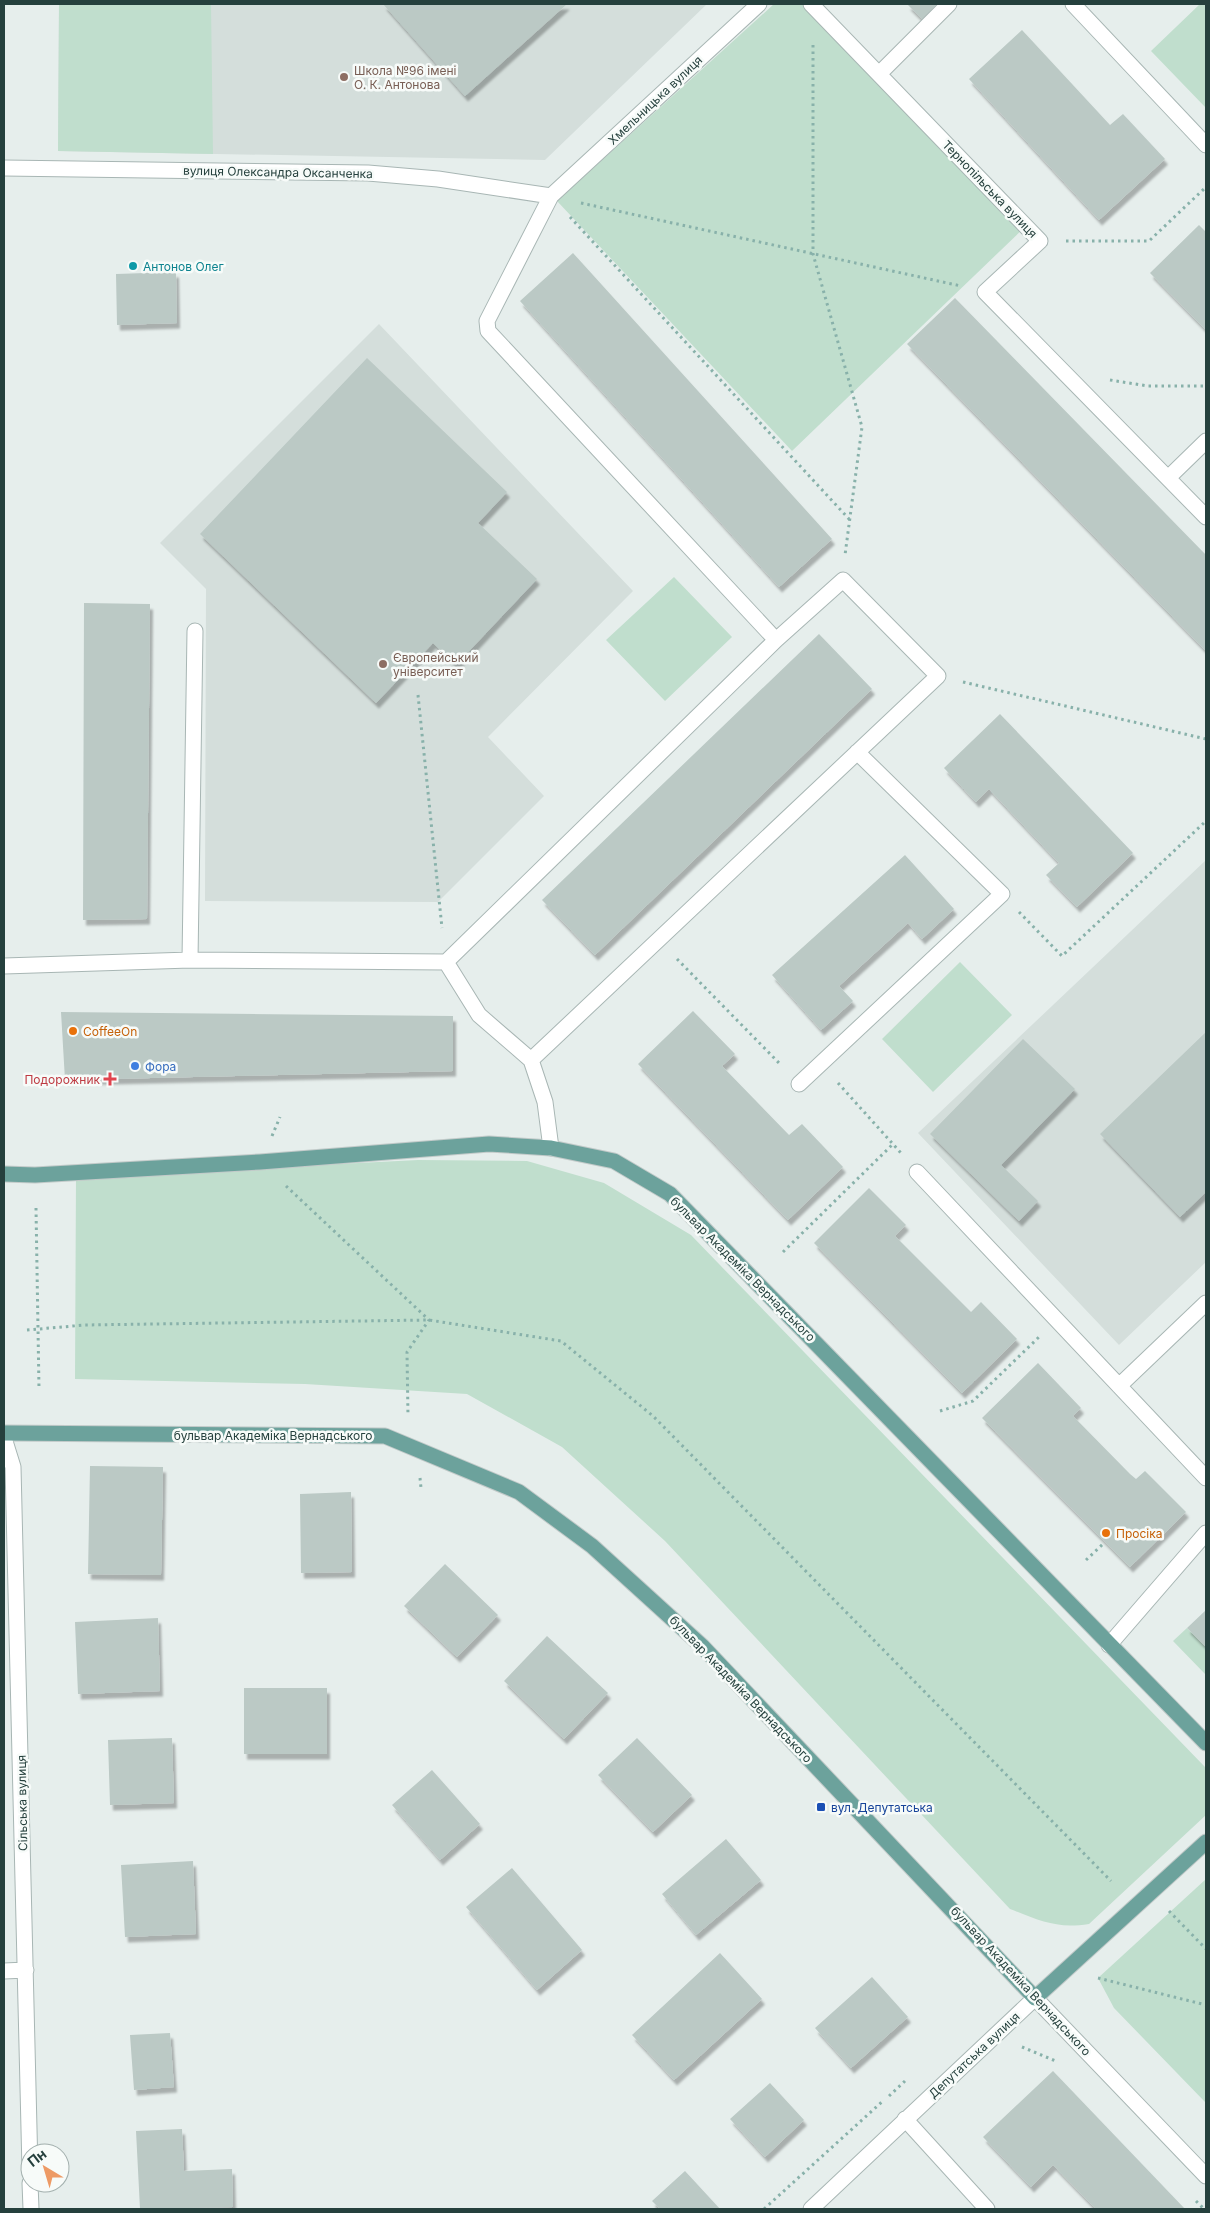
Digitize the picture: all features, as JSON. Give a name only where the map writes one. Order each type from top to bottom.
[{"type":"main road","name":"бульвар Академіка Вернадського","points":[[4,1174],[35,1175],[260,1162],[489,1144],[551,1148],[614,1161],[670,1194],[1206,1744]]},
{"type":"main road","name":"бульвар Академіка Вернадського","points":[[4,1433],[385,1436],[519,1492],[592,1546],[702,1646],[1035,1998]]},
{"type":"main road","name":"Депутатська вулиця","points":[[1035,1998],[1206,1842]]},
{"type":"street","name":"Хмельницька вулиця","points":[[551,196],[759,4]]},
{"type":"street","points":[[879,74],[949,4]]},
{"type":"street","points":[[1073,4],[1206,145]]},
{"type":"street","name":"Тернопільська вулиця","points":[[812,5],[1040,241],[985,292]]},
{"type":"street","name":"вулиця Олександра Оксанченка","points":[[4,168],[368,173],[438,179],[551,196]]},
{"type":"street","points":[[551,196],[487,321],[488,330],[776,640]]},
{"type":"street","points":[[985,292],[1206,517]]},
{"type":"street","points":[[1168,478],[1206,441]]},
{"type":"street","points":[[4,966],[190,960],[446,962],[776,640],[843,580],[938,676],[531,1060]]},
{"type":"street","points":[[190,960],[195,631]]},
{"type":"street","points":[[799,1084],[1002,894],[857,752]]},
{"type":"street","points":[[446,962],[479,1015],[531,1060],[545,1102],[551,1148]]},
{"type":"street","points":[[917,1172],[1206,1478]]},
{"type":"street","points":[[1119,1386],[1206,1303]]},
{"type":"street","name":"Сільська вулиця","points":[[4,1438],[13,1467],[29,2143]]},
{"type":"street","points":[[1109,1645],[1206,1533]]},
{"type":"street","points":[[4,1971],[26,1970]]},
{"type":"street","name":"Депутатська вулиця","points":[[811,2209],[1035,1998]]},
{"type":"street","name":"бульвар Академіка Вернадського","points":[[1035,1998],[1206,2176]]},
{"type":"street","points":[[905,2119],[987,2209]]},
{"type":"street","points":[[30,2193],[31,2209]]},
{"type":"path","points":[[812,5],[813,254],[862,427],[849,519],[843,580]]},
{"type":"path","points":[[1040,241],[1149,241],[1206,187]]},
{"type":"path","points":[[551,196],[985,292]]},
{"type":"path","points":[[551,196],[849,519]]},
{"type":"path","points":[[1066,374],[1148,386],[1206,386]]},
{"type":"path","points":[[938,676],[1206,739]]},
{"type":"path","points":[[418,694],[446,962]]},
{"type":"path","points":[[1002,894],[1062,956],[1206,821]]},
{"type":"path","points":[[659,940],[799,1084]]},
{"type":"path","points":[[821,1064],[917,1172]]},
{"type":"path","points":[[280,1117],[260,1162],[429,1320]]},
{"type":"path","points":[[783,1252],[893,1144]]},
{"type":"path","points":[[36,1208],[39,1389]]},
{"type":"path","points":[[421,1488],[416,1448],[407,1412],[407,1352],[429,1320]]},
{"type":"path","points":[[27,1330],[85,1325],[429,1320],[561,1341],[653,1416],[1111,1881]]},
{"type":"path","points":[[940,1411],[973,1402],[1057,1320]]},
{"type":"path","points":[[1086,1560],[1103,1544]]},
{"type":"path","points":[[1168,1910],[1206,1949]]},
{"type":"path","points":[[1098,1978],[1206,2005]]},
{"type":"path","points":[[764,2209],[909,2077]]},
{"type":"shaded area","name":"Школа №96 імені О. К. Антонова","points":[[59,4],[707,4],[545,160],[58,151]]},
{"type":"shaded area","name":"Європейський університет","points":[[379,324],[633,591],[488,737],[544,796],[438,902],[205,901],[206,589],[160,543]]},
{"type":"shaded area","points":[[1206,860],[1206,1262],[1119,1345],[918,1133]]},
{"type":"green space","points":[[59,4],[211,4],[213,154],[58,151]]},
{"type":"green space","points":[[774,4],[811,4],[1026,226],[792,451],[557,201]]},
{"type":"green space","points":[[1200,4],[1206,4],[1206,108],[1151,51]]},
{"type":"green space","points":[[674,577],[732,637],[665,701],[606,640]]},
{"type":"green space","points":[[960,962],[1012,1015],[933,1092],[882,1039]]},
{"type":"green space","points":[[418,1160],[527,1161],[604,1183],[691,1235],[1205,1767],[1206,1815],[1089,1924],[1058,1925],[1010,1909],[665,1541],[562,1447],[467,1394],[305,1384],[75,1379],[76,1177]]},
{"type":"green space","points":[[1187,1628],[1206,1647],[1206,1675],[1173,1641]]},
{"type":"green space","points":[[1206,1879],[1206,2103],[1114,2008],[1098,1978]]},
{"type":"building","points":[[383,4],[567,4],[465,96]]},
{"type":"building","points":[[907,4],[937,4],[922,19]]},
{"type":"building","points":[[1022,30],[1110,125],[1123,114],[1165,159],[1099,220],[969,79]]},
{"type":"building","points":[[1199,225],[1206,232],[1206,330],[1150,273]]},
{"type":"building","points":[[573,253],[832,539],[779,587],[520,301]]},
{"type":"building","points":[[176,272],[177,323],[117,325],[116,274]]},
{"type":"building","points":[[955,298],[1206,555],[1206,651],[907,344]]},
{"type":"building","points":[[367,358],[507,492],[478,523],[537,579],[456,665],[433,643],[376,703],[200,534]]},
{"type":"building","points":[[84,603],[150,604],[147,919],[83,920]]},
{"type":"building","points":[[819,634],[872,689],[595,955],[542,900]]},
{"type":"building","points":[[1000,714],[1133,853],[1077,907],[1046,875],[1059,863],[989,789],[976,802],[944,768]]},
{"type":"building","points":[[905,855],[954,909],[922,939],[908,923],[839,986],[853,1001],[821,1030],[772,975]]},
{"type":"building","points":[[693,1011],[735,1054],[722,1066],[789,1135],[802,1124],[843,1167],[788,1220],[638,1064]]},
{"type":"building","points":[[61,1012],[453,1016],[453,1071],[65,1080]]},
{"type":"building","points":[[1206,1032],[1206,1192],[1180,1217],[1100,1134]]},
{"type":"building","points":[[1023,1039],[1075,1089],[1001,1165],[1038,1201],[1019,1221],[930,1134]]},
{"type":"building","points":[[869,1188],[906,1225],[895,1236],[971,1312],[981,1302],[1017,1339],[962,1393],[814,1243]]},
{"type":"building","points":[[1038,1363],[1081,1408],[1073,1416],[1130,1474],[1136,1479],[1145,1471],[1186,1512],[1130,1567],[982,1418]]},
{"type":"building","points":[[90,1466],[163,1467],[161,1575],[88,1574]]},
{"type":"building","points":[[351,1492],[352,1572],[301,1573],[300,1494]]},
{"type":"building","points":[[445,1564],[498,1615],[457,1657],[404,1606]]},
{"type":"building","points":[[1206,1610],[1206,1647],[1187,1628]]},
{"type":"building","points":[[158,1618],[160,1691],[78,1694],[75,1622]]},
{"type":"building","points":[[547,1636],[608,1693],[564,1739],[504,1681]]},
{"type":"building","points":[[244,1688],[327,1688],[327,1754],[244,1754]]},
{"type":"building","points":[[172,1738],[174,1803],[110,1805],[108,1740]]},
{"type":"building","points":[[637,1738],[692,1795],[653,1832],[598,1775]]},
{"type":"building","points":[[432,1770],[480,1824],[440,1860],[392,1805]]},
{"type":"building","points":[[726,1839],[761,1880],[696,1935],[662,1894]]},
{"type":"building","points":[[193,1861],[196,1934],[125,1937],[121,1865]]},
{"type":"building","points":[[512,1868],[582,1950],[537,1990],[466,1907]]},
{"type":"building","points":[[720,1953],[762,1999],[674,2080],[632,2035]]},
{"type":"building","points":[[872,1977],[908,2017],[851,2068],[815,2028]]},
{"type":"building","points":[[170,2033],[174,2087],[134,2090],[130,2035]]},
{"type":"building","points":[[1053,2071],[1185,2209],[1096,2209],[1053,2165],[1031,2187],[983,2137]]},
{"type":"building","points":[[770,2083],[804,2120],[765,2157],[730,2119]]},
{"type":"building","points":[[182,2129],[184,2171],[232,2169],[233,2207],[140,2209],[136,2131]]},
{"type":"building","points":[[685,2171],[720,2209],[660,2209],[652,2201]]},
{"type":"place","name":"Школа №96 імені О. К. Антонова","points":[[344,77]]},
{"type":"place","name":"Антонов Олег","points":[[133,266]]},
{"type":"place","name":"Європейський університет","points":[[383,664]]},
{"type":"place","name":"CoffeeOn","points":[[73,1031]]},
{"type":"place","name":"Фора","points":[[135,1066]]},
{"type":"place","name":"Подорожник","points":[[110,1079]]},
{"type":"place","name":"Просіка","points":[[1106,1533]]},
{"type":"place","name":"вул. Депутатська","points":[[821,1807]]}]
